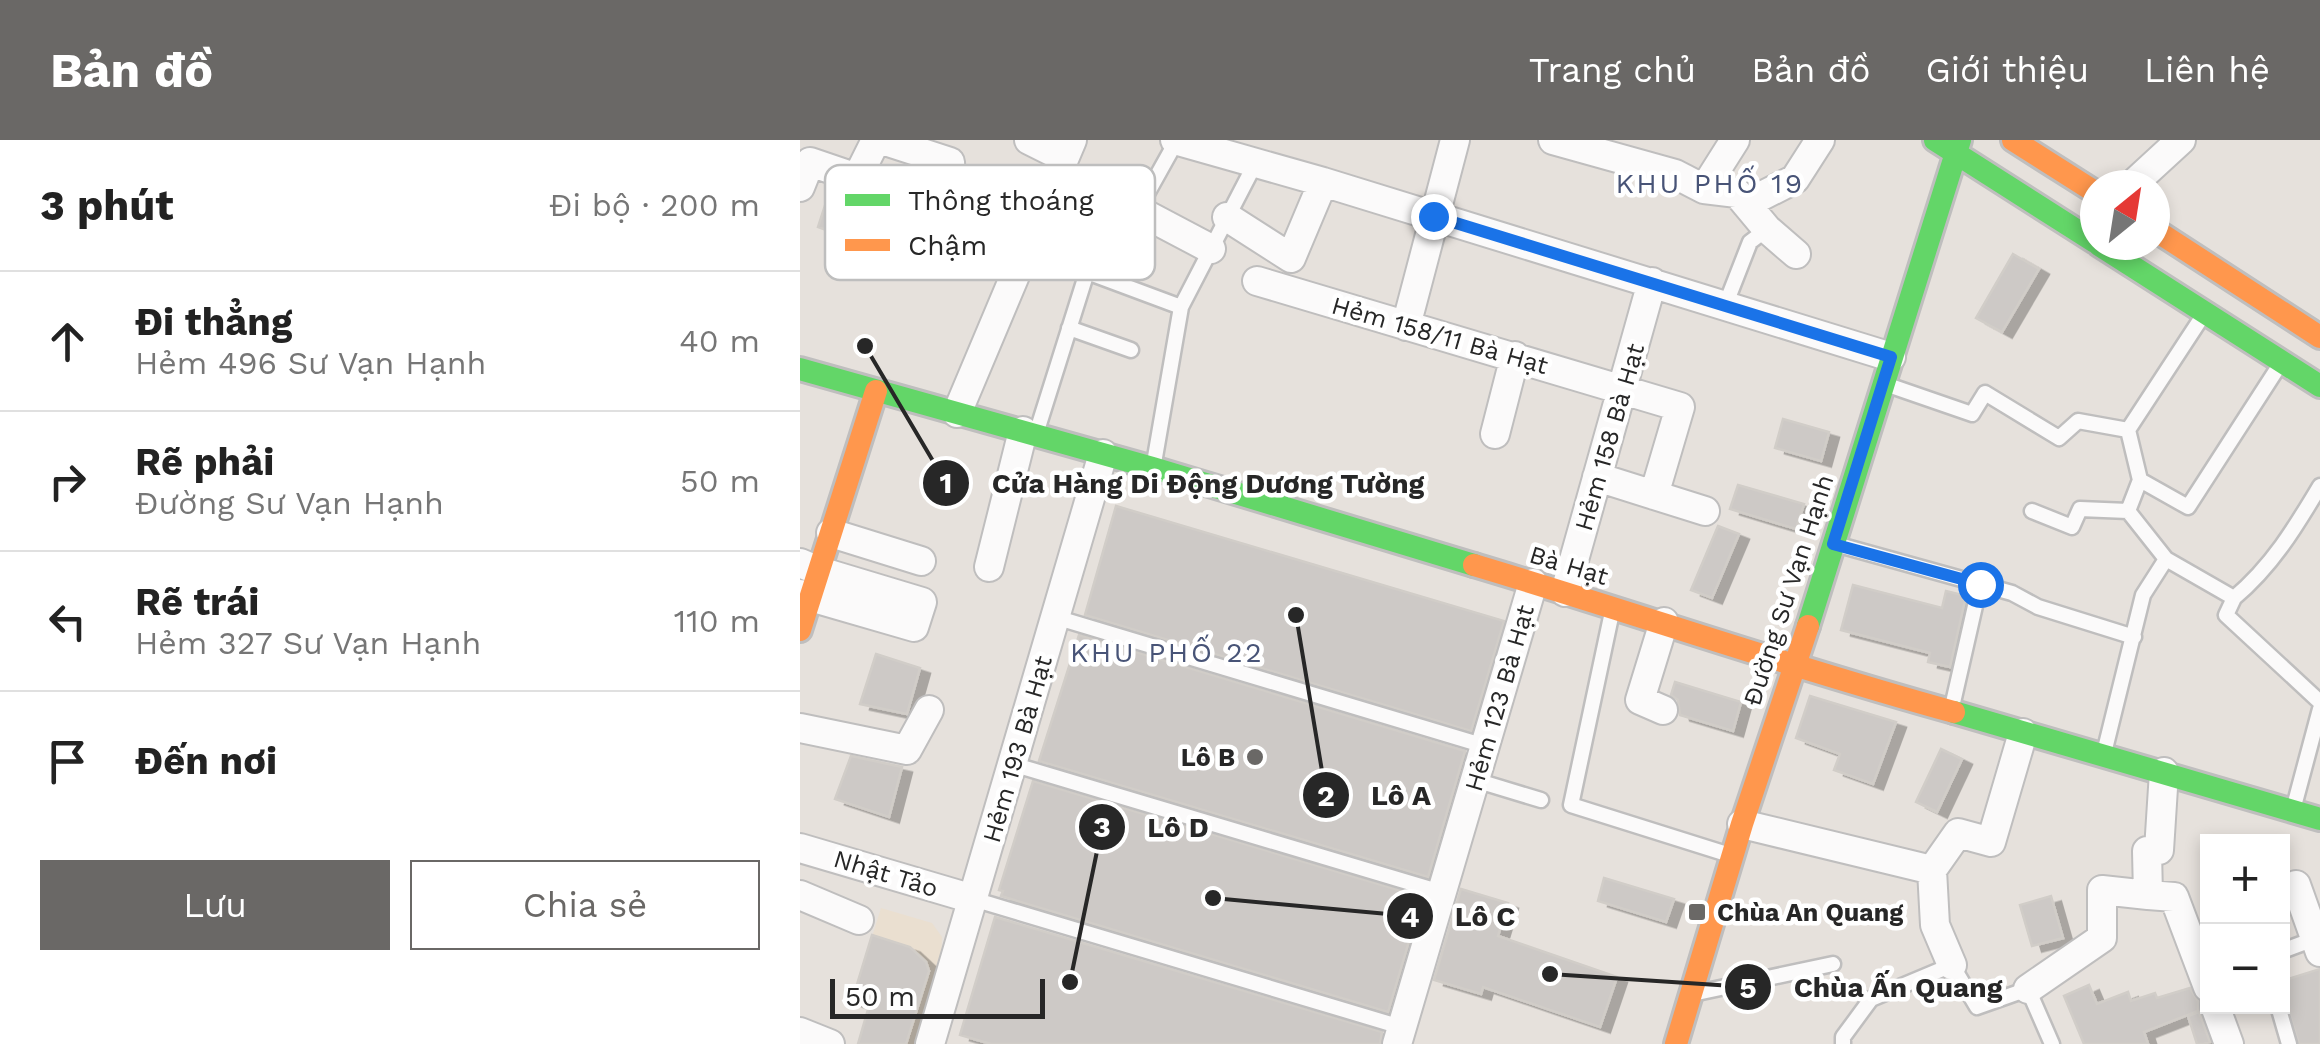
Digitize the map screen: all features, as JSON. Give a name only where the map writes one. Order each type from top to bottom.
[{"type":"street","points":[[865,165],[879,140],[916,144],[950,165]]},
{"type":"street","points":[[1029,140],[1063,160]]},
{"type":"street","points":[[1176,140],[1652,282],[1726,306],[1886,370]]},
{"type":"street","points":[[1406,326],[1455,140]]},
{"type":"street","points":[[1552,140],[1652,153],[1676,174],[1704,188],[1738,194],[1767,229],[1796,254]]},
{"type":"street","points":[[1704,188],[1735,140]]},
{"type":"street","points":[[1746,204],[1795,179],[1820,140]]},
{"type":"street","points":[[1935,140],[1958,147],[2080,232]]},
{"type":"street","points":[[2014,140],[2080,182]]},
{"type":"street","points":[[2148,170],[2181,140]]},
{"type":"street","name":"Đường Sư Vạn Hạnh","points":[[1676,1044],[1742,824],[1958,147]]},
{"type":"street","points":[[1228,217],[1292,258],[1323,182]]},
{"type":"street","points":[[1155,219],[1211,249]]},
{"type":"street","points":[[2170,240],[2320,336]]},
{"type":"street","points":[[2122,260],[2320,386]]},
{"type":"street","points":[[956,413],[1012,280]]},
{"type":"street","name":"Hẻm 158/11 Bà Hạt","points":[[1257,280],[1680,407],[1654,495]]},
{"type":"street","name":"Hẻm 158 Bà Hạt","points":[[1565,592],[1652,282]]},
{"type":"street","points":[[1495,434],[1515,356]]},
{"type":"street","name":"Bà Hạt","points":[[800,369],[1153,468],[1613,606],[1950,713],[2320,819]]},
{"type":"street","points":[[800,630],[807,581],[831,534],[876,391]]},
{"type":"street","points":[[988,566],[1029,433]]},
{"type":"street","name":"Hẻm 193 Bà Hạt","points":[[933,1043],[1103,454]]},
{"type":"street","points":[[1598,477],[1705,511]]},
{"type":"street","points":[[831,534],[921,561]]},
{"type":"street","points":[[807,581],[914,628],[917,615]]},
{"type":"street","name":"Hẻm 123 Bà Hạt","points":[[1399,1036],[1533,583]]},
{"type":"street","points":[[1663,710],[1640,700],[1664,622]]},
{"type":"street","points":[[800,728],[907,750],[929,710]]},
{"type":"street","points":[[1952,966],[1935,924],[1932,870],[1958,832],[1991,842],[2023,734]]},
{"type":"street","points":[[2148,895],[2147,851],[2159,850],[2164,772]]},
{"type":"street","points":[[1742,824],[1932,870]]},
{"type":"street","name":"Nhật Tảo","points":[[800,848],[972,900]]},
{"type":"street","points":[[2296,885],[2317,946]]},
{"type":"street","points":[[2028,988],[2102,938],[2102,890],[2174,897],[2200,965]]},
{"type":"street","points":[[800,895],[859,920]]},
{"type":"street","points":[[2218,1014],[2229,1044]]},
{"type":"street","points":[[800,1032],[830,1044]]},
{"type":"lane","points":[[1155,179],[1176,140]]},
{"type":"lane","points":[[1153,468],[1182,307],[1256,162]]},
{"type":"lane","points":[[1726,306],[1750,242],[1767,229]]},
{"type":"lane","points":[[1029,433],[1084,280]]},
{"type":"lane","points":[[1109,280],[1182,307]]},
{"type":"lane","points":[[2128,511],[2140,480],[2128,430],[2205,312]]},
{"type":"lane","points":[[1069,328],[1131,350]]},
{"type":"lane","points":[[2140,480],[2188,508],[2282,362]]},
{"type":"lane","points":[[1886,370],[1972,414],[1985,393],[2059,438],[2078,421],[2128,430]]},
{"type":"lane","points":[[2293,811],[2320,706],[2226,615],[2234,598],[2263,573],[2289,538],[2320,486]]},
{"type":"lane","points":[[2032,511],[2072,527],[2080,509],[2128,511],[2166,558],[2234,598]]},
{"type":"lane","points":[[1833,544],[1980,584],[2134,637]]},
{"type":"lane","points":[[2104,754],[2143,595],[2166,558]]},
{"type":"lane","points":[[1950,713],[1980,584]]},
{"type":"lane","points":[[1613,606],[1572,805],[1732,856]]},
{"type":"lane","points":[[1055,617],[1485,746]]},
{"type":"lane","points":[[1012,764],[1442,892]]},
{"type":"lane","points":[[1475,780],[1541,800]]},
{"type":"lane","points":[[972,900],[1399,1036]]},
{"type":"lane","points":[[2290,950],[2317,946]]},
{"type":"lane","points":[[1691,994],[1833,964]]},
{"type":"lane","points":[[1843,1044],[1843,1037],[1871,999],[1952,966],[1977,1008],[2028,988],[2052,1044]]},
{"type":"lane","points":[[2280,1014],[2289,1044]]},
{"type":"shaded area","points":[[881,908],[932,923],[942,937],[941,961],[915,1044],[858,1044],[869,1007],[852,1001]]},
{"type":"building","points":[[825,205],[825,230],[818,227]]},
{"type":"building","points":[[2013,254],[2039,269],[2002,332],[1976,318]]},
{"type":"building","points":[[1783,419],[1829,432],[1821,461],[1775,448]]},
{"type":"building","points":[[1738,485],[1804,504],[1796,529],[1730,509]]},
{"type":"building","points":[[1116,506],[1504,621],[1471,731],[1085,615]]},
{"type":"building","points":[[1718,526],[1739,534],[1712,598],[1691,590]]},
{"type":"building","points":[[1853,585],[1942,608],[1946,591],[1966,596],[1950,667],[1928,662],[1930,653],[1841,630]]},
{"type":"building","name":"Lô B","points":[[1079,635],[1465,751],[1428,877],[1039,761]]},
{"type":"building","points":[[876,654],[920,668],[907,714],[860,704]]},
{"type":"building","points":[[1675,682],[1741,702],[1733,731],[1680,715],[1678,700],[1671,695]]},
{"type":"building","points":[[1810,696],[1896,722],[1873,784],[1834,770],[1840,754],[1796,738]]},
{"type":"building","points":[[1941,749],[1962,759],[1937,812],[1916,802]]},
{"type":"building","points":[[851,756],[902,767],[889,817],[835,799]]},
{"type":"building","points":[[1033,781],[1422,897],[1388,1012],[1001,896],[1003,891],[999,890]]},
{"type":"building","points":[[1604,878],[1674,899],[1666,922],[1598,901]]},
{"type":"building","points":[[1461,889],[1508,903],[1498,936],[1617,977],[1600,1027],[1483,987],[1481,994],[1434,980]]},
{"type":"building","points":[[2051,896],[2063,938],[2032,946],[2020,905]]},
{"type":"building","points":[[995,917],[1382,1032],[1380,1044],[991,1044],[960,1035]]},
{"type":"building","points":[[872,935],[910,947],[926,962],[929,971],[906,1044],[858,1044],[869,1006],[852,1001]]},
{"type":"building","points":[[2320,969],[2320,1044],[2299,1044],[2289,1014],[2290,978]]},
{"type":"building","points":[[2089,985],[2097,1004],[2128,992],[2131,1001],[2190,988],[2198,1001],[2198,1011],[2144,1032],[2148,1044],[2084,1044],[2064,996]]},
{"type":"building","points":[[2199,1012],[2210,1042],[2203,1044],[2197,1044],[2188,1016]]},
{"type":"traffic: fast","points":[[1935,140],[2080,232]]},
{"type":"traffic: fast","points":[[1808,626],[1960,140]]},
{"type":"traffic: fast","points":[[2123,260],[2320,386]]},
{"type":"traffic: fast","points":[[800,369],[1153,468],[1474,565]]},
{"type":"traffic: fast","points":[[1954,712],[2320,819]]},
{"type":"traffic: slow","points":[[2013,140],[2080,182]]},
{"type":"traffic: slow","points":[[2170,240],[2320,337]]},
{"type":"traffic: slow","points":[[800,630],[876,391]]},
{"type":"traffic: slow","points":[[1474,565],[1954,712]]},
{"type":"traffic: slow","points":[[1676,1044],[1742,824],[1808,626]]},
{"type":"place","name":"Cửa Hàng Di Động Dương Tường","points":[[865,346]]},
{"type":"place","name":"Lô A","points":[[1296,615]]},
{"type":"place","name":"Lô B","points":[[1255,757]]},
{"type":"place","name":"Lô C","points":[[1213,898]]},
{"type":"place","name":"Chùa An Quang","points":[[1697,912]]},
{"type":"place","name":"Chùa Ấn Quang","points":[[1550,974]]},
{"type":"place","name":"Lô D","points":[[1070,982]]},
{"type":"district","name":"KHU PHỐ 19","points":[[1710,183]]},
{"type":"district","name":"KHU PHỐ 22","points":[[1167,652]]},
{"type":"route","points":[[1433,216],[1891,357],[1833,544],[1980,584]]}]
